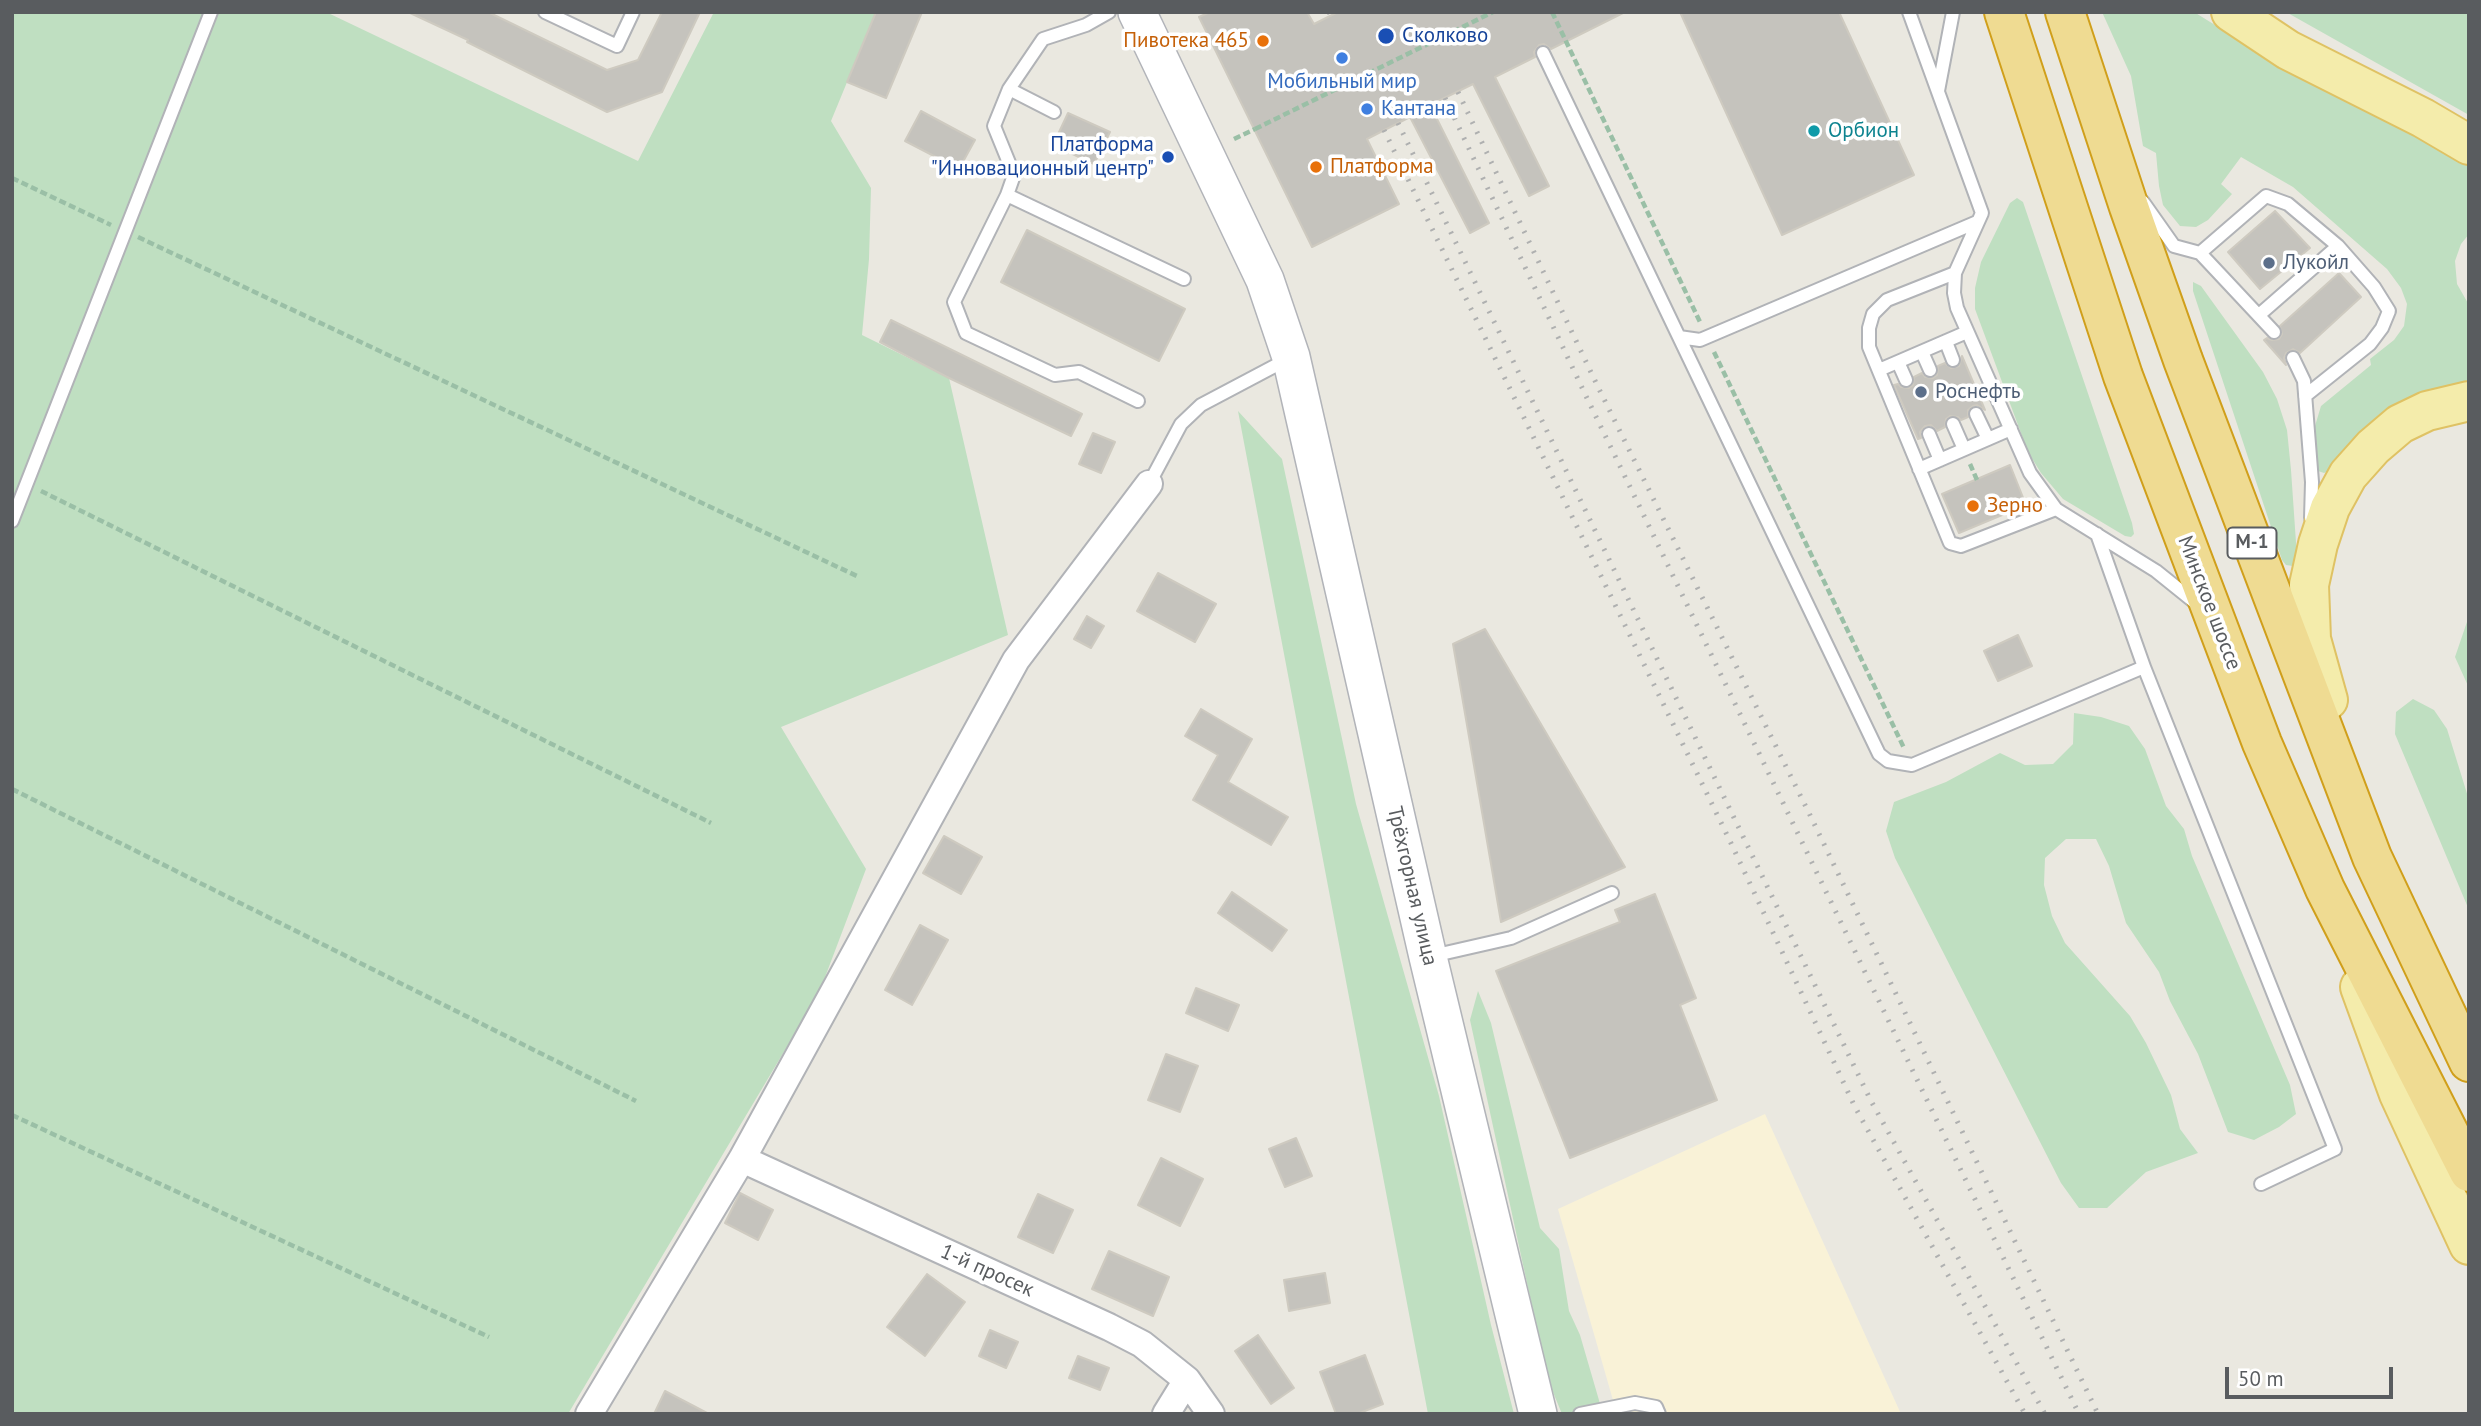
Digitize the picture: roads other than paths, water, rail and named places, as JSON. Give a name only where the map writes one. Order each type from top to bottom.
[{"type":"highway","name":"Минское шоссе","points":[[2004,12],[2123,376],[2262,743],[2325,889],[2469,1172]]},
{"type":"highway","name":"М-1","points":[[2065,12],[2183,360],[2372,857],[2469,1062]]},
{"type":"main road","points":[[2231,12],[2288,50],[2423,118],[2469,145]]},
{"type":"main road","points":[[2372,857],[2311,639],[2309,585],[2318,544],[2330,508],[2348,475],[2373,447],[2400,424],[2427,411],[2469,401]]},
{"type":"main road","points":[[2325,889],[2399,1094],[2469,1245]]},
{"type":"street","name":"Трёхгорная улица","points":[[1136,12],[1265,279],[1291,357],[1428,957],[1538,1414]]},
{"type":"street","points":[[592,1413],[742,1159],[1016,660],[1149,484]]},
{"type":"street","name":"1-й просек","points":[[742,1159],[1109,1326],[1142,1344],[1187,1380],[1212,1414]]},
{"type":"street","points":[[1166,1414],[1187,1380]]},
{"type":"lane","points":[[12,521],[211,12]]},
{"type":"lane","points":[[545,12],[617,46],[633,12]]},
{"type":"lane","points":[[1109,12],[1086,25],[1043,39],[1009,89],[994,126],[1014,175],[1007,195],[954,302],[966,333],[1055,375],[1079,372],[1138,401]]},
{"type":"lane","points":[[1909,12],[1979,217],[1955,273],[1954,293],[1957,309],[2030,473],[2056,509],[2156,571],[2216,621]]},
{"type":"lane","points":[[1938,91],[1953,12]]},
{"type":"lane","points":[[1543,53],[1879,754],[1888,761],[1912,765],[2144,667]]},
{"type":"lane","points":[[2089,86],[2138,195],[2175,246],[2200,253],[2274,332]]},
{"type":"lane","points":[[1009,89],[1054,112]]},
{"type":"lane","points":[[1007,195],[1184,279]]},
{"type":"lane","points":[[2200,253],[2266,196],[2288,204],[2337,246],[2374,287],[2389,311],[2382,328],[2370,344],[2305,396]]},
{"type":"lane","points":[[1679,337],[1700,340],[1979,217]]},
{"type":"lane","points":[[2259,315],[2337,246]]},
{"type":"lane","points":[[1955,273],[1887,300],[1872,314],[1869,328],[1870,347],[1950,543],[1961,546],[2056,509]]},
{"type":"lane","points":[[1879,370],[1967,332]]},
{"type":"lane","points":[[1946,342],[1953,360]]},
{"type":"lane","points":[[1922,352],[1930,370]]},
{"type":"lane","points":[[1149,484],[1181,424],[1201,405],[1291,357]]},
{"type":"lane","points":[[2293,358],[2304,381],[2312,482],[2309,585]]},
{"type":"lane","points":[[1898,362],[1906,380]]},
{"type":"lane","points":[[1976,414],[1987,439]]},
{"type":"lane","points":[[1953,424],[1964,449]]},
{"type":"lane","points":[[1919,469],[2011,429]]},
{"type":"lane","points":[[1929,434],[1940,460]]},
{"type":"lane","points":[[2097,534],[2144,667],[2335,1149],[2261,1184]]},
{"type":"lane","points":[[1428,957],[1511,938],[1612,893]]},
{"type":"lane","points":[[1580,1414],[1635,1403],[1656,1407],[1659,1414]]},
{"type":"railway","points":[[1329,12],[1331,16]]},
{"type":"railway","points":[[1458,92],[1598,387],[1809,813],[2098,1414]]},
{"type":"railway","points":[[1445,98],[1585,394],[2079,1414]]},
{"type":"railway","points":[[1398,123],[1871,1101],[2045,1414]]},
{"type":"railway","points":[[1384,130],[1729,839],[1855,1107],[2025,1414]]},
{"type":"place","name":"Сколково","points":[[1386,36]]},
{"type":"place","name":"Пивотека 465","points":[[1263,41]]},
{"type":"place","name":"Мобильный мир","points":[[1342,58]]},
{"type":"place","name":"Кантана","points":[[1367,109]]},
{"type":"place","name":"Орбион","points":[[1814,131]]},
{"type":"place","name":"Платформа \"Инновационный центр\"","points":[[1168,157]]},
{"type":"place","name":"Платформа","points":[[1316,167]]},
{"type":"place","name":"Лукойл","points":[[2269,263]]},
{"type":"place","name":"Роснефть","points":[[1921,392]]},
{"type":"place","name":"Зерно","points":[[1973,506]]}]
